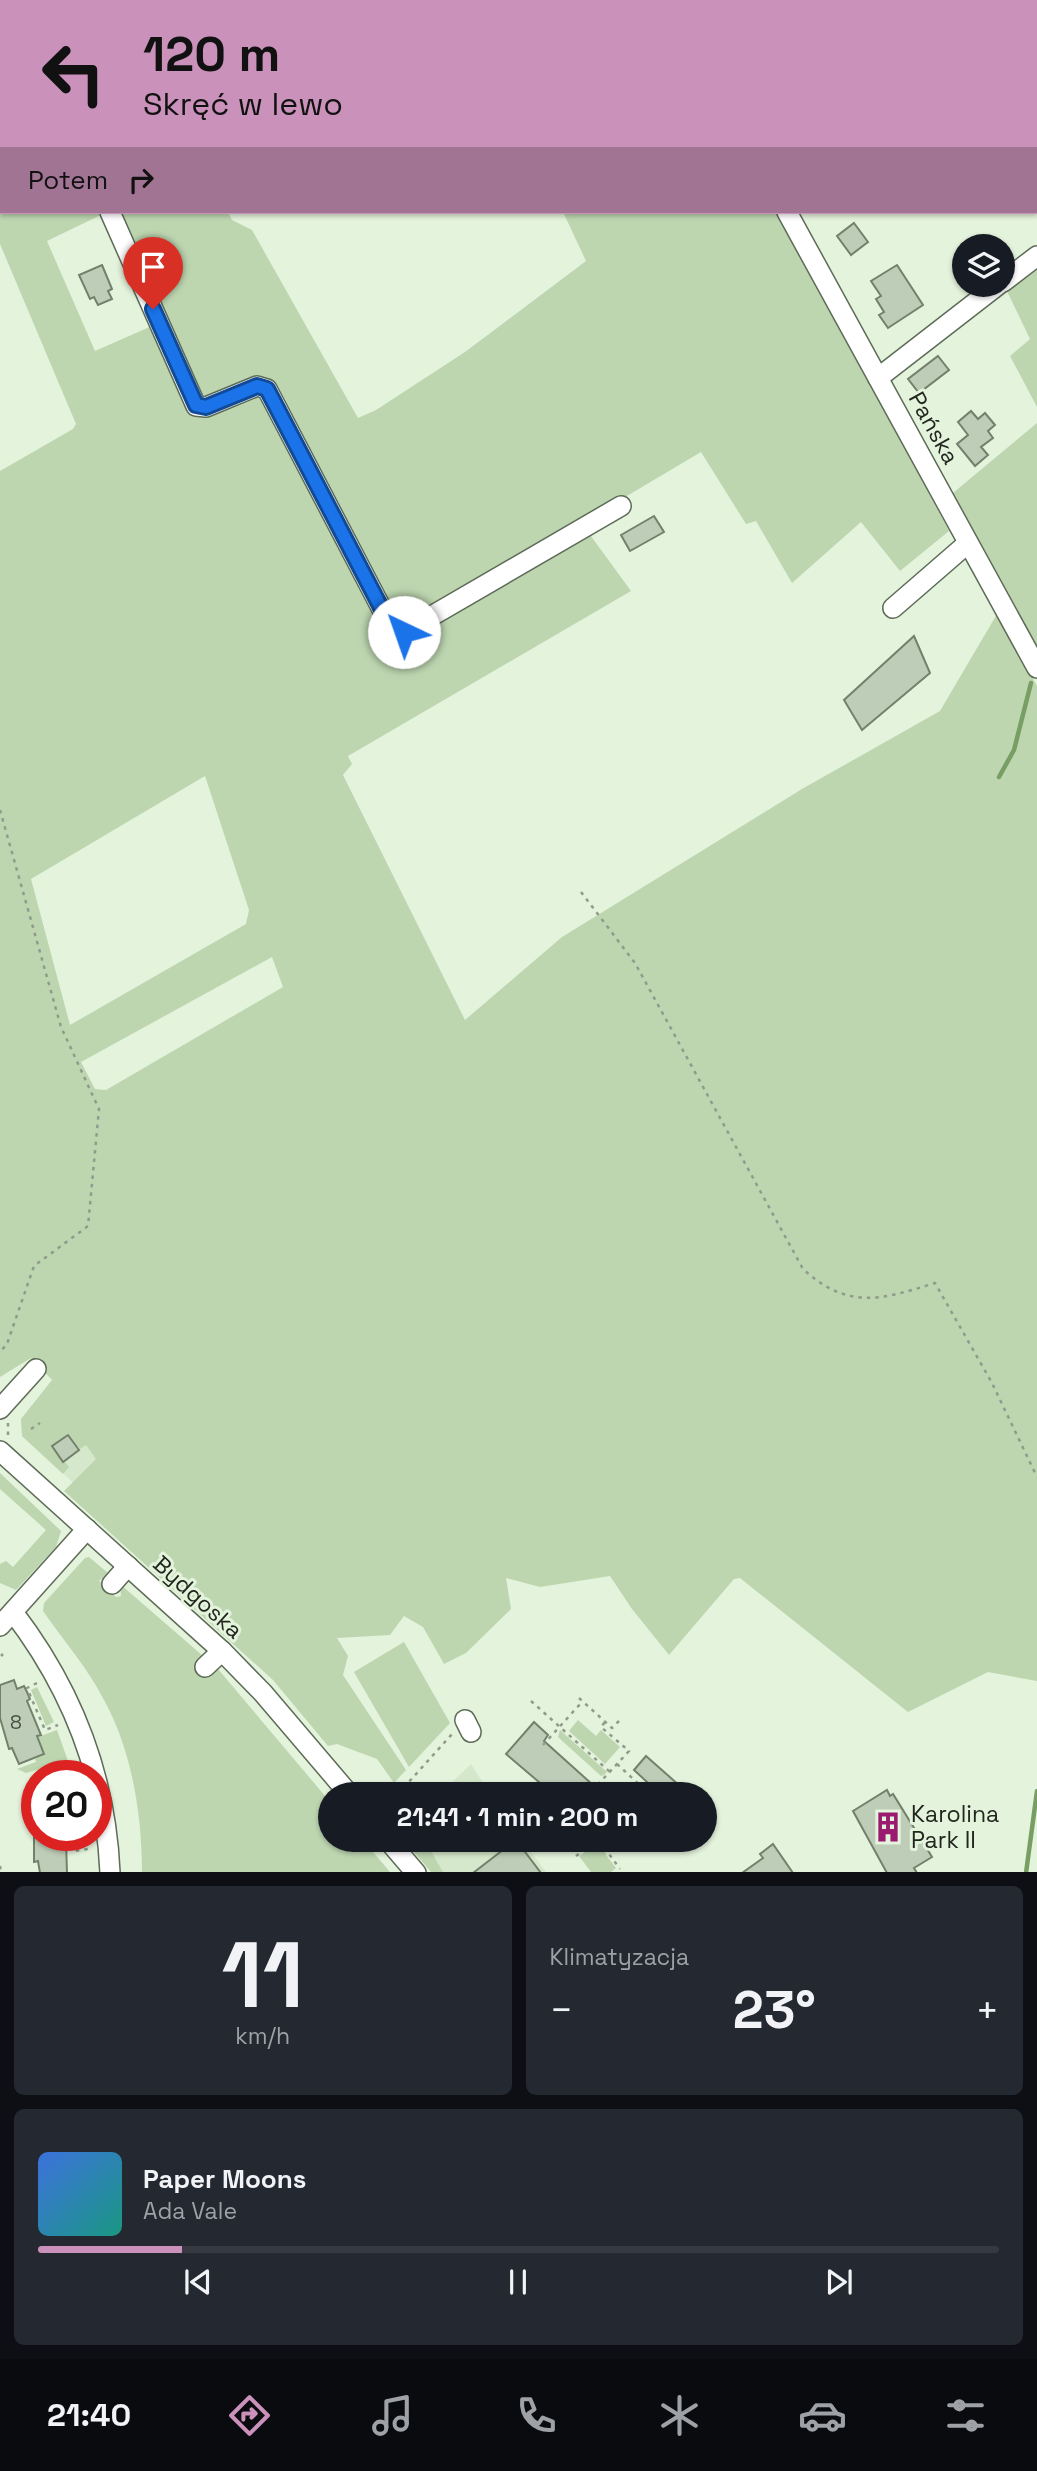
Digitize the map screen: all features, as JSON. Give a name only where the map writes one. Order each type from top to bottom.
[{"type":"street","points":[[111,214],[196,405],[206,407],[257,386],[267,389],[387,619],[404,632],[621,506]]},
{"type":"street","name":"Pańska","points":[[793,214],[878,378],[1037,668]]},
{"type":"street","points":[[1015,273],[1037,256]]},
{"type":"street","points":[[878,378],[983,297]]},
{"type":"street","points":[[893,608],[968,543]]},
{"type":"street","points":[[0,1409],[36,1369]]},
{"type":"street","name":"Bydgoska","points":[[0,1451],[264,1692],[339,1782]]},
{"type":"street","points":[[87,1530],[6,1619],[59,1681],[84,1736],[101,1794],[110,1872]]},
{"type":"street","points":[[112,1584],[128,1566]]},
{"type":"street","points":[[205,1667],[222,1651]]},
{"type":"street","points":[[398,1852],[416,1872]]},
{"type":"path","points":[[0,810],[61,1027],[99,1109],[88,1226],[34,1266],[7,1344],[0,1352]]},
{"type":"path","points":[[581,892],[635,963],[803,1269],[819,1284],[837,1293],[864,1300],[935,1283],[992,1383],[1037,1477]]},
{"type":"path","points":[[31,1429],[40,1423]]},
{"type":"path","points":[[37,1683],[27,1688],[27,1691],[45,1730],[58,1725]]},
{"type":"path","points":[[543,1745],[581,1700],[612,1728],[621,1719]]},
{"type":"path","points":[[531,1701],[610,1772]]},
{"type":"path","points":[[601,1782],[629,1751],[601,1727],[605,1722]]},
{"type":"path","points":[[410,1782],[468,1726]]},
{"type":"path","points":[[38,1730],[44,1727]]},
{"type":"path","points":[[617,1764],[636,1782]]},
{"type":"path","points":[[576,1856],[582,1852]]},
{"type":"path","points":[[607,1852],[620,1869]]},
{"type":"path","points":[[0,1866],[1,1872]]},
{"type":"shaded area","points":[[0,214],[103,214],[47,241],[95,351],[154,325],[200,396],[134,239],[125,238],[115,214],[229,214],[232,220],[252,230],[358,418],[376,410],[465,352],[586,261],[564,214],[779,214],[949,531],[900,571],[861,522],[792,583],[756,521],[746,524],[701,452],[573,528],[389,627],[410,661],[427,654],[421,644],[431,625],[588,532],[631,591],[348,756],[352,764],[343,775],[465,1020],[562,937],[802,789],[940,711],[997,614],[1037,686],[1037,1681],[988,1672],[908,1712],[740,1578],[734,1579],[669,1655],[632,1609],[610,1576],[540,1587],[506,1578],[511,1609],[466,1653],[444,1664],[423,1627],[404,1616],[390,1635],[337,1638],[348,1656],[343,1675],[406,1770],[393,1782],[377,1759],[337,1744],[328,1746],[273,1680],[64,1491],[96,1459],[86,1445],[80,1449],[68,1434],[52,1446],[69,1467],[63,1474],[22,1436],[21,1419],[52,1380],[31,1358],[0,1377],[0,471],[73,429],[76,424],[0,244]],"holes":[[[205,776],[249,910],[246,924],[70,1025],[31,879]],[[272,957],[283,987],[106,1090],[95,1089],[81,1062]]]},
{"type":"shaded area","points":[[1037,267],[1037,407],[1010,356],[1030,339],[1010,297],[1015,297],[1015,283]]},
{"type":"shaded area","points":[[1037,423],[1037,652],[953,493]]},
{"type":"shaded area","points":[[47,1388],[101,1461],[78,1487],[22,1436],[21,1419]]},
{"type":"shaded area","points":[[0,1473],[61,1531],[56,1547],[16,1590],[0,1583],[0,1564],[6,1561],[13,1567],[46,1530],[0,1489]]},
{"type":"shaded area","points":[[89,1557],[108,1573],[99,1581],[116,1597],[121,1596],[120,1584],[218,1669],[318,1788],[318,1852],[373,1852],[390,1872],[142,1872],[134,1784],[122,1740],[98,1688],[43,1611],[44,1603],[85,1558]]},
{"type":"shaded area","points":[[404,1642],[450,1723],[409,1767],[354,1672]]},
{"type":"shaded area","points":[[37,1687],[54,1722],[46,1726],[31,1690]]},
{"type":"shaded area","points":[[578,1720],[596,1736],[601,1730],[620,1747],[605,1764],[569,1731]]},
{"type":"shaded area","points":[[57,1730],[68,1760],[35,1760],[45,1754],[38,1737]]},
{"type":"shaded area","points":[[560,1730],[607,1772],[601,1776],[558,1737]]},
{"type":"shaded area","points":[[471,1764],[482,1782],[452,1782]]},
{"type":"shaded area","points":[[414,1852],[431,1852],[443,1872],[431,1872]]},
{"type":"shaded area","points":[[423,1852],[531,1852],[546,1872],[438,1872]]},
{"type":"shaded area","points":[[585,1852],[605,1852],[616,1868],[611,1872],[591,1872],[579,1856]]},
{"type":"building","points":[[854,223],[868,242],[851,255],[837,236]]},
{"type":"building","points":[[102,265],[112,289],[108,291],[112,299],[98,305],[94,297],[90,299],[79,275]]},
{"type":"building","points":[[897,265],[923,305],[888,328],[879,315],[884,312],[876,299],[881,296],[871,281]]},
{"type":"building","points":[[938,356],[949,370],[919,393],[908,379]]},
{"type":"building","points":[[971,411],[978,419],[985,413],[995,425],[988,431],[993,438],[981,447],[988,455],[975,466],[957,444],[968,435],[958,422]]},
{"type":"building","points":[[654,516],[664,532],[630,551],[621,535]]},
{"type":"building","points":[[914,636],[930,673],[862,730],[844,700]]},
{"type":"building","points":[[68,1435],[79,1450],[63,1462],[52,1446]]},
{"type":"building","points":[[14,1680],[17,1689],[24,1686],[41,1735],[37,1736],[44,1754],[21,1760],[19,1764],[12,1748],[9,1749],[0,1718],[0,1685]]},
{"type":"building","points":[[534,1722],[548,1735],[544,1741],[590,1782],[539,1782],[506,1754]]},
{"type":"building","points":[[646,1756],[675,1782],[647,1782],[634,1770]]},
{"type":"building","name":"Karolina Park II","points":[[887,1790],[890,1796],[893,1794],[932,1857],[914,1868],[916,1872],[886,1872],[853,1811]]},
{"type":"building","points":[[773,1844],[792,1872],[743,1872],[763,1858],[760,1854]]},
{"type":"building","points":[[34,1851],[66,1851],[67,1872],[40,1872],[38,1861],[34,1862]]},
{"type":"building","points":[[500,1852],[525,1852],[540,1872],[474,1872]]},
{"type":"waterway","points":[[999,777],[1014,750],[1031,683]]},
{"type":"waterway","points":[[1026,1872],[1037,1791]]},
{"type":"place","name":"Karolina Park II","points":[[888,1827]]},
{"type":"route","points":[[153,309],[196,405],[206,407],[257,386],[267,389],[387,619],[404,632]]}]
